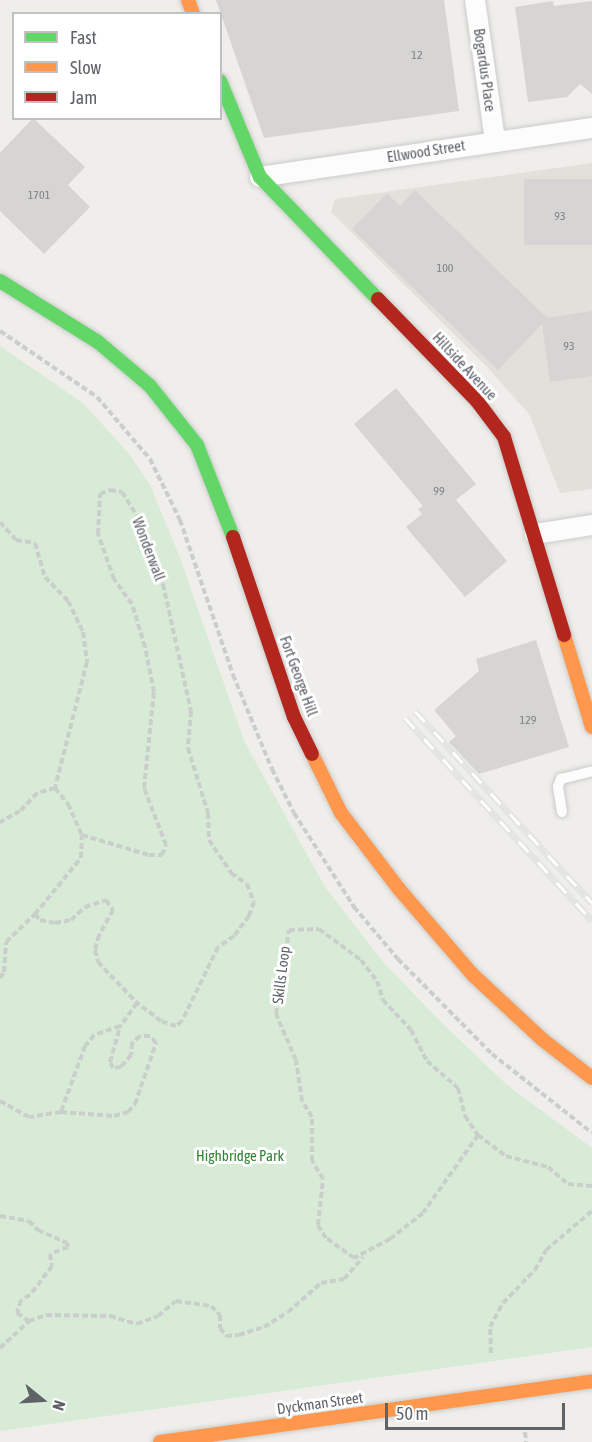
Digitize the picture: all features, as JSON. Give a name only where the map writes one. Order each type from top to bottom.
[{"type":"main road","name":"Hillside Avenue","points":[[222,86],[260,177],[477,400],[504,437],[592,727]]},
{"type":"main road","name":"Fort George Hill","points":[[0,281],[98,342],[150,386],[197,445],[222,503],[294,717],[341,813],[399,889],[472,975],[543,1040],[592,1078]]},
{"type":"main road","name":"Dyckman Street","points":[[160,1442],[592,1381]]},
{"type":"street","name":"Bogardus Place","points":[[475,0],[495,141]]},
{"type":"street","name":"Ellwood Street","points":[[260,177],[592,128]]},
{"type":"street","points":[[535,534],[592,525]]},
{"type":"lane","points":[[562,812],[558,786],[561,779],[592,771]]},
{"type":"path","name":"Wonderwall","points":[[81,835],[149,855],[162,855],[166,845],[144,788],[154,720],[154,692],[145,647],[132,604],[114,579],[98,534],[97,503],[100,494],[110,490],[122,492],[137,516],[163,585],[191,711],[188,747],[208,813],[209,840],[231,873],[247,884],[254,902],[249,916],[234,936],[218,947],[182,1021],[176,1026],[161,1021],[137,1003]]},
{"type":"path","points":[[0,522],[16,540],[35,543],[45,577],[68,602],[82,632],[87,662],[55,788]]},
{"type":"path","points":[[0,822],[20,811],[36,793],[55,788]]},
{"type":"path","points":[[0,978],[4,972],[6,942],[35,914],[81,858],[81,835],[68,804],[55,788]]},
{"type":"path","points":[[0,1101],[29,1117],[61,1112],[114,1116],[128,1112],[135,1104],[156,1043],[150,1036],[140,1036],[132,1043],[131,1055],[121,1067],[113,1068],[110,1062],[120,1026],[137,1003],[98,962],[95,950],[99,935],[113,910],[106,900],[85,907],[71,920],[55,923],[40,920],[35,914]]},
{"type":"path","name":"Skills Loop","points":[[363,1256],[348,1256],[332,1245],[318,1225],[323,1179],[312,1161],[312,1117],[302,1101],[296,1060],[276,1014],[289,930],[319,929],[362,960],[377,981],[383,1000],[411,1030],[427,1061],[458,1088],[465,1116],[478,1135]]},
{"type":"path","points":[[61,1112],[85,1046],[94,1035],[120,1026]]},
{"type":"path","points":[[0,1348],[29,1321],[46,1315],[110,1316],[137,1324],[158,1316],[176,1301],[212,1306],[220,1315],[220,1328],[226,1336],[239,1335],[264,1327],[288,1312],[321,1283],[344,1279],[363,1256],[423,1213],[478,1135],[506,1156],[548,1167],[568,1184],[592,1186]]},
{"type":"path","points":[[491,1353],[490,1327],[503,1303],[535,1270],[546,1250],[592,1211]]},
{"type":"path","points":[[0,1216],[29,1221],[38,1230],[67,1243],[68,1247],[50,1254],[52,1266],[30,1295],[21,1300],[17,1313],[29,1321]]},
{"type":"path","points":[[525,1432],[526,1442]]},
{"type":"shaded area","points":[[592,163],[592,489],[560,493],[529,414],[488,368],[331,212],[335,199]]},
{"type":"green space","name":"Highbridge Park","points":[[0,346],[83,403],[130,455],[150,485],[179,555],[244,741],[325,887],[383,962],[443,1024],[507,1085],[592,1148],[592,1347],[0,1431]]},
{"type":"building","points":[[216,0],[444,0],[459,111],[264,138]]},
{"type":"building","points":[[553,1],[554,6],[592,1],[592,94],[580,84],[567,97],[528,102],[515,7]]},
{"type":"building","points":[[31,120],[35,120],[85,167],[68,185],[90,207],[44,254],[0,211],[0,153]]},
{"type":"building","points":[[524,179],[592,179],[592,245],[524,245]]},
{"type":"building","points":[[415,190],[547,318],[592,311],[592,376],[550,382],[542,324],[498,370],[352,229],[387,193],[400,206]]},
{"type":"building","points":[[396,388],[476,484],[456,500],[507,561],[465,597],[406,527],[422,514],[418,509],[423,506],[354,424]]},
{"type":"building","points":[[536,640],[569,747],[479,774],[449,742],[456,736],[434,710],[479,671],[476,659]]},
{"type":"railway","points":[[415,711],[592,903]]},
{"type":"railway","points":[[405,718],[592,921]]},
{"type":"traffic: fast","points":[[222,86],[260,177],[378,299]]},
{"type":"traffic: fast","points":[[0,281],[98,342],[150,386],[197,445],[233,537]]},
{"type":"traffic: slow","points":[[188,0],[192,12]]},
{"type":"traffic: slow","points":[[564,635],[592,727]]},
{"type":"traffic: slow","points":[[312,754],[341,813],[399,889],[473,975],[543,1040],[592,1078]]},
{"type":"traffic: slow","points":[[160,1442],[592,1381]]},
{"type":"traffic: jam","points":[[378,299],[477,401],[504,437],[564,635]]},
{"type":"traffic: jam","points":[[233,537],[294,717],[312,754]]}]
